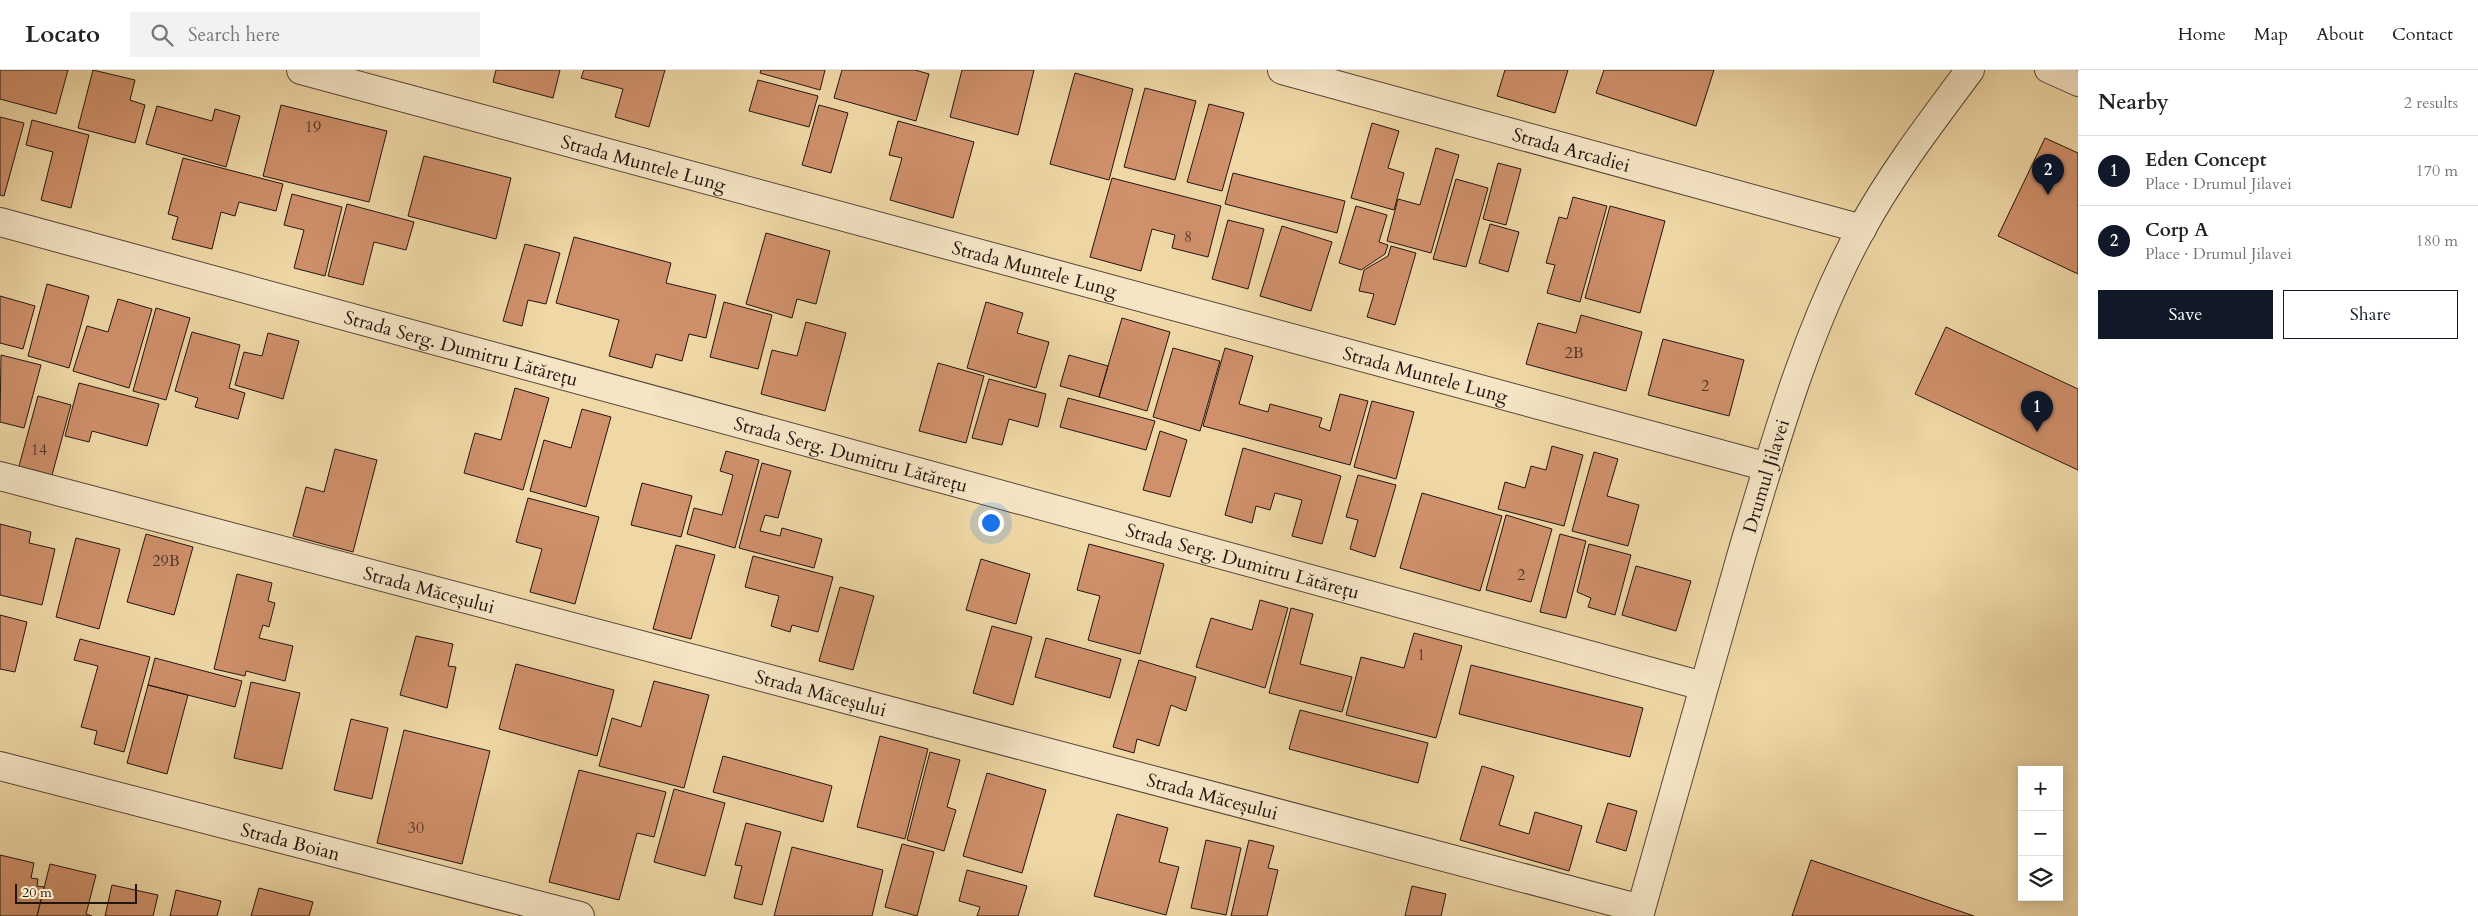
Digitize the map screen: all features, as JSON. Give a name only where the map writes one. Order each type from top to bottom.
[{"type":"street","name":"Strada Muntele Lung","points":[[301,70],[1768,467]]},
{"type":"street","name":"Strada Arcadiei","points":[[1282,70],[1862,229]]},
{"type":"street","name":"Drumul Jilavei","points":[[1640,912],[1703,686],[1768,467],[1832,288],[1862,229],[1930,125],[1970,70]]},
{"type":"street","name":"Strada Serg. Dumitru Lătărețu","points":[[0,222],[1703,686]]},
{"type":"street","name":"Strada Măceșului","points":[[0,476],[1640,912]]},
{"type":"street","name":"Strada Boian","points":[[0,766],[580,916]]},
{"type":"lane","points":[[2047,70],[2078,84]]},
{"type":"building","points":[[0,70],[68,70],[56,114],[0,99]]},
{"type":"building","points":[[93,70],[135,80],[130,100],[145,105],[135,143],[78,128]]},
{"type":"building","points":[[496,70],[560,70],[553,98],[493,82]]},
{"type":"building","points":[[584,70],[665,70],[649,127],[615,117],[623,89],[581,78]]},
{"type":"building","points":[[761,70],[825,70],[820,90],[760,73]]},
{"type":"building","points":[[842,70],[915,70],[929,74],[916,121],[834,98]]},
{"type":"building","points":[[962,70],[1034,70],[1018,135],[950,117]]},
{"type":"building","points":[[1505,70],[1568,70],[1555,113],[1497,96]]},
{"type":"building","points":[[1604,70],[1714,70],[1696,126],[1596,93]]},
{"type":"building","points":[[1075,73],[1133,89],[1109,180],[1050,164]]},
{"type":"building","points":[[758,80],[818,96],[809,127],[749,111]]},
{"type":"building","points":[[1145,88],[1196,101],[1175,180],[1124,167]]},
{"type":"building","points":[[1209,104],[1244,113],[1222,191],[1187,182]]},
{"type":"building","points":[[281,105],[387,131],[369,202],[263,176]]},
{"type":"building","points":[[819,105],[848,113],[831,173],[802,165]]},
{"type":"building","points":[[157,106],[212,121],[215,109],[240,116],[226,167],[146,144]]},
{"type":"building","points":[[0,117],[24,123],[4,196],[0,195]]},
{"type":"building","points":[[32,120],[89,135],[71,208],[41,200],[53,152],[26,145]]},
{"type":"building","points":[[898,121],[974,142],[953,218],[890,200],[902,158],[889,155]]},
{"type":"building","points":[[1372,123],[1399,131],[1388,168],[1404,173],[1394,210],[1351,198]]},
{"type":"building","points":[[2045,138],[2078,153],[2078,274],[1998,236]]},
{"type":"building","points":[[1436,148],[1459,155],[1431,253],[1387,241],[1398,199],[1420,205]]},
{"type":"building","points":[[424,156],[511,178],[496,239],[408,216]]},
{"type":"building","points":[[183,158],[283,184],[276,211],[239,202],[235,216],[221,212],[212,249],[172,239],[178,217],[168,214]]},
{"type":"building","points":[[1498,163],[1521,169],[1506,225],[1483,219]]},
{"type":"building","points":[[1233,173],[1345,201],[1337,233],[1225,204]]},
{"type":"building","points":[[1112,178],[1221,206],[1208,257],[1172,248],[1175,235],[1152,229],[1141,271],[1090,257]]},
{"type":"building","points":[[1456,179],[1488,188],[1466,267],[1433,259]]},
{"type":"building","points":[[292,194],[342,207],[325,276],[294,268],[304,230],[284,225]]},
{"type":"building","points":[[1573,197],[1607,206],[1580,302],[1547,293],[1555,265],[1546,263],[1559,217],[1567,219]]},
{"type":"building","points":[[347,204],[414,222],[406,250],[374,242],[363,285],[328,276]]},
{"type":"building","points":[[1356,206],[1387,215],[1379,242],[1388,245],[1385,254],[1361,270],[1339,263]]},
{"type":"building","points":[[1610,206],[1665,221],[1640,313],[1585,298]]},
{"type":"building","points":[[1228,220],[1264,229],[1248,289],[1212,279]]},
{"type":"building","points":[[1490,224],[1519,232],[1508,272],[1479,263]]},
{"type":"building","points":[[1282,226],[1332,242],[1311,311],[1260,296]]},
{"type":"building","points":[[766,233],[830,251],[816,304],[797,299],[792,318],[746,304]]},
{"type":"building","points":[[574,237],[671,263],[666,283],[716,295],[706,338],[689,334],[682,361],[656,354],[652,368],[609,356],[619,320],[556,303]]},
{"type":"building","points":[[525,244],[560,253],[546,304],[528,300],[522,326],[503,321]]},
{"type":"building","points":[[1391,246],[1416,253],[1395,325],[1367,317],[1374,294],[1359,291],[1364,270],[1388,256]]},
{"type":"building","points":[[47,284],[89,296],[69,368],[28,356]]},
{"type":"building","points":[[0,296],[35,306],[23,349],[0,343]]},
{"type":"building","points":[[118,299],[152,309],[129,388],[73,371],[87,326],[108,332]]},
{"type":"building","points":[[724,302],[772,315],[758,369],[710,357]]},
{"type":"building","points":[[986,302],[1023,313],[1017,333],[1049,342],[1036,388],[967,368]]},
{"type":"building","points":[[156,308],[190,318],[166,400],[133,391]]},
{"type":"building","points":[[1581,315],[1642,332],[1626,391],[1526,364],[1538,323],[1576,333]]},
{"type":"building","points":[[1122,318],[1170,332],[1147,411],[1099,397]]},
{"type":"building","points":[[806,322],[846,333],[825,411],[761,394],[772,350],[797,356]]},
{"type":"building","points":[[1946,327],[2078,389],[2078,470],[1915,394]]},
{"type":"building","points":[[192,332],[240,345],[229,388],[245,393],[238,419],[195,407],[198,398],[175,391]]},
{"type":"building","points":[[268,333],[299,341],[283,399],[235,385],[244,352],[262,356]]},
{"type":"building","points":[[1663,339],[1744,360],[1729,416],[1648,395]]},
{"type":"building","points":[[1173,348],[1220,361],[1200,431],[1153,417]]},
{"type":"building","points":[[1225,348],[1253,356],[1239,404],[1268,412],[1270,404],[1322,418],[1319,427],[1330,431],[1340,394],[1368,401],[1350,465],[1203,426]]},
{"type":"building","points":[[1,355],[41,365],[24,428],[0,422]]},
{"type":"building","points":[[1069,355],[1108,366],[1099,397],[1060,386]]},
{"type":"building","points":[[938,363],[984,376],[966,443],[919,431]]},
{"type":"building","points":[[989,379],[1046,394],[1038,427],[1009,419],[1002,445],[972,438]]},
{"type":"building","points":[[79,383],[159,404],[147,446],[92,431],[89,442],[65,436]]},
{"type":"building","points":[[515,388],[549,398],[523,490],[464,473],[475,433],[501,440]]},
{"type":"building","points":[[38,396],[71,405],[52,475],[19,466]]},
{"type":"building","points":[[1068,398],[1155,421],[1146,450],[1060,427]]},
{"type":"building","points":[[1372,401],[1414,412],[1396,479],[1354,467]]},
{"type":"building","points":[[582,409],[611,417],[586,507],[530,491],[544,440],[571,448]]},
{"type":"building","points":[[1160,431],[1187,440],[1170,497],[1143,490]]},
{"type":"building","points":[[1552,446],[1583,455],[1564,526],[1498,509],[1505,482],[1525,488],[1531,466],[1546,470]]},
{"type":"building","points":[[1243,448],[1341,476],[1322,544],[1292,536],[1302,500],[1275,493],[1270,510],[1256,506],[1252,523],[1225,515]]},
{"type":"building","points":[[335,449],[377,460],[353,552],[293,536],[306,487],[324,492]]},
{"type":"building","points":[[726,451],[759,460],[735,548],[687,534],[694,508],[722,515],[733,475],[720,471]]},
{"type":"building","points":[[1594,452],[1618,459],[1607,496],[1639,505],[1628,546],[1572,531]]},
{"type":"building","points":[[762,463],[791,471],[778,518],[765,515],[760,531],[780,536],[782,528],[822,539],[814,568],[739,548]]},
{"type":"building","points":[[1358,475],[1396,485],[1375,557],[1350,549],[1358,520],[1346,517]]},
{"type":"building","points":[[642,483],[692,496],[681,537],[631,525]]},
{"type":"building","points":[[1422,493],[1502,516],[1480,591],[1400,568]]},
{"type":"building","points":[[528,498],[599,517],[575,604],[530,592],[542,549],[516,542]]},
{"type":"building","points":[[1506,515],[1552,529],[1531,602],[1486,590]]},
{"type":"building","points":[[0,524],[31,532],[29,543],[55,549],[42,605],[0,595]]},
{"type":"building","points":[[146,534],[193,547],[174,615],[127,602]]},
{"type":"building","points":[[1560,534],[1586,541],[1566,618],[1540,612]]},
{"type":"building","points":[[76,538],[120,549],[99,629],[56,617]]},
{"type":"building","points":[[1089,544],[1164,564],[1140,654],[1088,640],[1100,596],[1077,590]]},
{"type":"building","points":[[1589,544],[1631,555],[1615,615],[1588,607],[1591,598],[1577,592]]},
{"type":"building","points":[[676,545],[715,555],[691,639],[653,629]]},
{"type":"building","points":[[753,556],[833,577],[818,632],[792,625],[790,632],[771,626],[779,596],[745,587]]},
{"type":"building","points":[[981,559],[1030,574],[1016,624],[966,610]]},
{"type":"building","points":[[1636,566],[1691,581],[1676,631],[1622,615]]},
{"type":"building","points":[[237,574],[272,583],[268,601],[275,603],[269,627],[263,625],[259,638],[293,646],[285,681],[246,671],[245,676],[214,669]]},
{"type":"building","points":[[840,587],[874,596],[853,670],[819,661]]},
{"type":"building","points":[[1260,600],[1288,608],[1265,688],[1196,667],[1211,618],[1252,630]]},
{"type":"building","points":[[1291,608],[1313,614],[1300,664],[1352,677],[1342,712],[1269,693]]},
{"type":"building","points":[[0,615],[27,622],[15,672],[0,669]]},
{"type":"building","points":[[992,626],[1032,637],[1013,705],[973,693]]},
{"type":"building","points":[[1414,633],[1462,646],[1436,738],[1346,715],[1361,657],[1404,668]]},
{"type":"building","points":[[416,636],[453,644],[448,666],[456,667],[447,708],[400,695]]},
{"type":"building","points":[[1046,638],[1121,659],[1110,698],[1035,677]]},
{"type":"building","points":[[80,639],[150,657],[124,752],[94,744],[97,731],[81,727],[98,666],[74,660]]},
{"type":"building","points":[[155,658],[242,681],[235,707],[148,685]]},
{"type":"building","points":[[1139,660],[1196,677],[1186,711],[1171,705],[1159,746],[1137,739],[1134,753],[1113,747]]},
{"type":"building","points":[[516,664],[614,690],[597,756],[499,729]]},
{"type":"building","points":[[1471,665],[1643,708],[1630,757],[1459,714]]},
{"type":"building","points":[[654,681],[709,695],[684,788],[599,766],[612,718],[641,727]]},
{"type":"building","points":[[251,682],[300,693],[282,769],[234,758]]},
{"type":"building","points":[[148,685],[188,695],[167,774],[127,763]]},
{"type":"building","points":[[1300,710],[1428,743],[1418,783],[1289,749]]},
{"type":"building","points":[[351,719],[388,728],[372,799],[334,790]]},
{"type":"building","points":[[404,730],[490,751],[462,864],[377,843]]},
{"type":"building","points":[[880,736],[928,749],[905,839],[857,827]]},
{"type":"building","points":[[930,752],[960,760],[947,807],[956,810],[944,851],[907,840]]},
{"type":"building","points":[[723,756],[832,786],[823,822],[713,792]]},
{"type":"building","points":[[1482,766],[1514,776],[1499,825],[1529,834],[1535,812],[1582,826],[1569,871],[1460,840]]},
{"type":"building","points":[[579,770],[666,792],[654,837],[637,833],[619,900],[549,882]]},
{"type":"building","points":[[987,773],[1046,790],[1022,873],[963,856]]},
{"type":"building","points":[[674,789],[725,803],[705,876],[654,862]]},
{"type":"building","points":[[1608,803],[1637,811],[1626,851],[1596,842]]},
{"type":"building","points":[[1117,814],[1168,828],[1159,862],[1179,867],[1166,915],[1094,896]]},
{"type":"building","points":[[746,823],[781,832],[762,905],[734,898],[742,866],[735,865]]},
{"type":"building","points":[[1206,840],[1241,848],[1226,915],[1191,908]]},
{"type":"building","points":[[1249,840],[1274,846],[1268,868],[1278,870],[1267,916],[1231,916]]},
{"type":"building","points":[[902,844],[934,852],[917,916],[885,907]]},
{"type":"building","points":[[792,847],[883,870],[872,916],[774,916]]},
{"type":"building","points":[[0,855],[34,863],[31,878],[38,879],[37,886],[44,887],[37,916],[0,916]]},
{"type":"building","points":[[1811,860],[1974,916],[1792,916]]},
{"type":"building","points":[[50,864],[96,875],[86,914],[92,916],[37,916]]},
{"type":"building","points":[[967,870],[1027,886],[1018,916],[977,916],[980,907],[959,901]]},
{"type":"building","points":[[112,885],[158,895],[153,916],[105,916]]},
{"type":"building","points":[[1412,886],[1446,894],[1441,916],[1405,916]]},
{"type":"building","points":[[259,888],[313,902],[309,916],[251,916]]},
{"type":"building","points":[[176,890],[221,901],[217,916],[170,916]]},
{"type":"place","name":"Corp A","points":[[2048,195]]},
{"type":"place","name":"Eden Concept","points":[[2037,432]]}]
